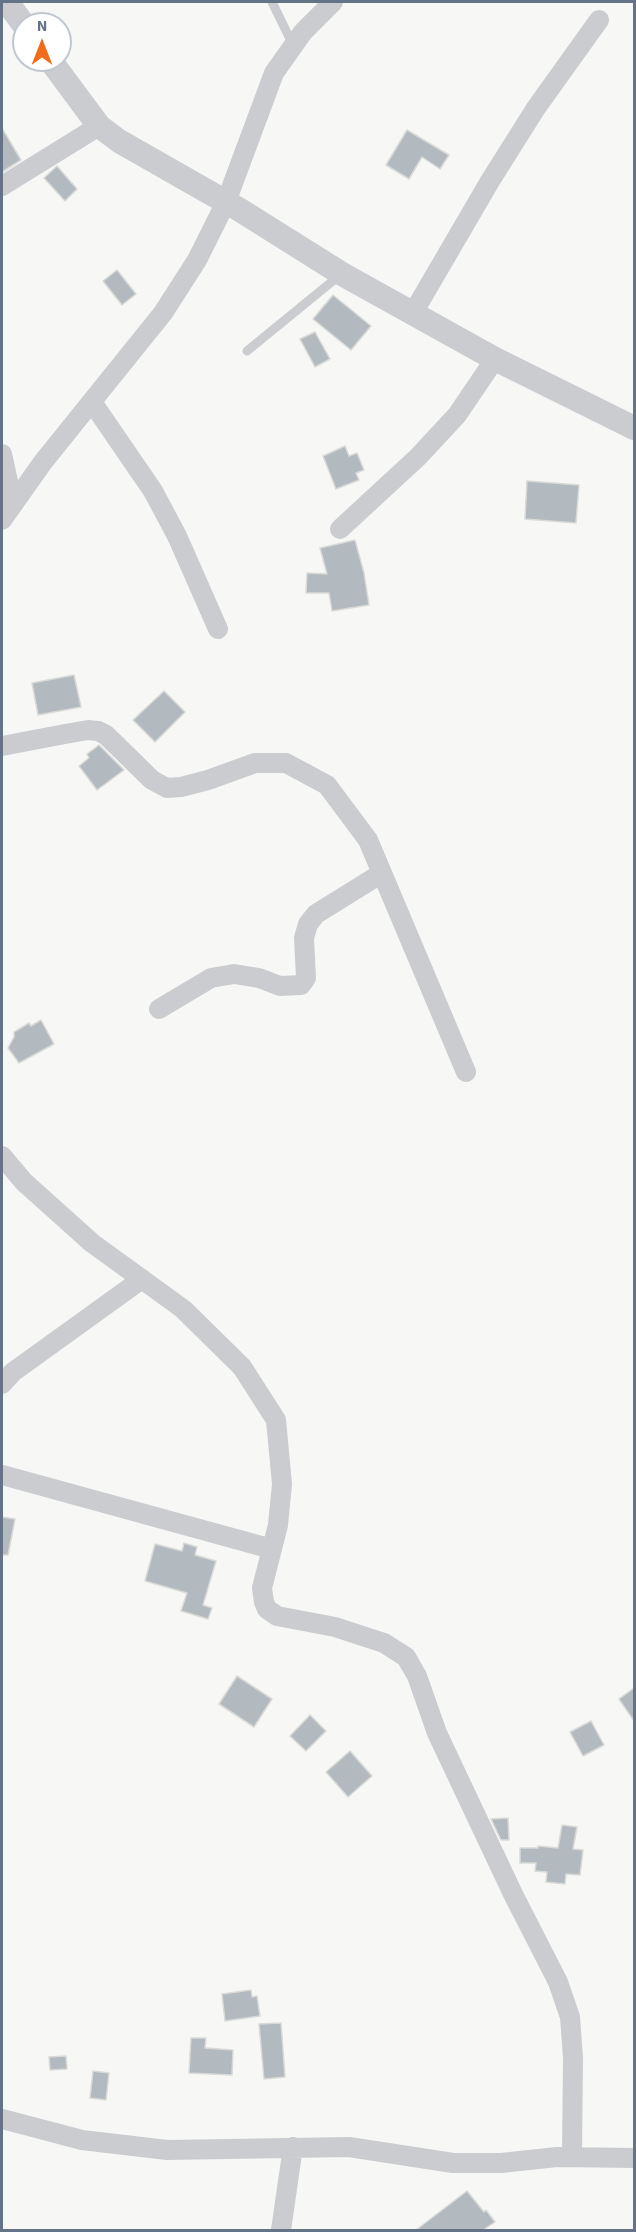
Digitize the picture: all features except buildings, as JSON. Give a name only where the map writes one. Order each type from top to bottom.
[{"type":"street","points":[[2,520],[43,462],[163,314],[197,260],[226,202],[274,73],[303,32],[333,2]]},
{"type":"street","points":[[413,313],[530,117],[599,20]]},
{"type":"street","points":[[59,72],[99,126],[118,141],[226,202],[342,274],[495,359],[634,429]]},
{"type":"street","points":[[2,186],[99,126]]},
{"type":"street","points":[[340,529],[418,457],[457,415],[495,359]]},
{"type":"street","points":[[92,402],[153,491],[177,536],[218,629]]},
{"type":"street","points":[[2,454],[13,504]]},
{"type":"street","points":[[2,746],[88,730],[98,731],[106,735],[152,780],[167,788],[208,780],[255,763],[286,763],[327,785],[368,840],[466,1072]]},
{"type":"street","points":[[159,1009],[211,978],[234,974],[259,978],[280,986],[301,985],[306,978],[304,938],[308,924],[316,914],[382,873]]},
{"type":"street","points":[[2,1155],[24,1182],[92,1243],[183,1309],[242,1367],[276,1420],[282,1484],[278,1526],[262,1588],[267,1609],[278,1616],[334,1627],[384,1643],[406,1657],[417,1676],[437,1733],[513,1894],[558,1982],[570,2017],[573,2058],[572,2156]]},
{"type":"street","points":[[2,1384],[14,1372],[142,1279]]},
{"type":"street","points":[[2,1475],[272,1549]]},
{"type":"street","points":[[2,2119],[82,2140],[167,2150],[349,2147],[453,2163],[501,2163],[572,2156],[634,2158]]},
{"type":"street","points":[[281,2230],[293,2147]]},
{"type":"lane","points":[[272,2],[293,46]]},
{"type":"lane","points":[[247,351],[342,274]]}]
